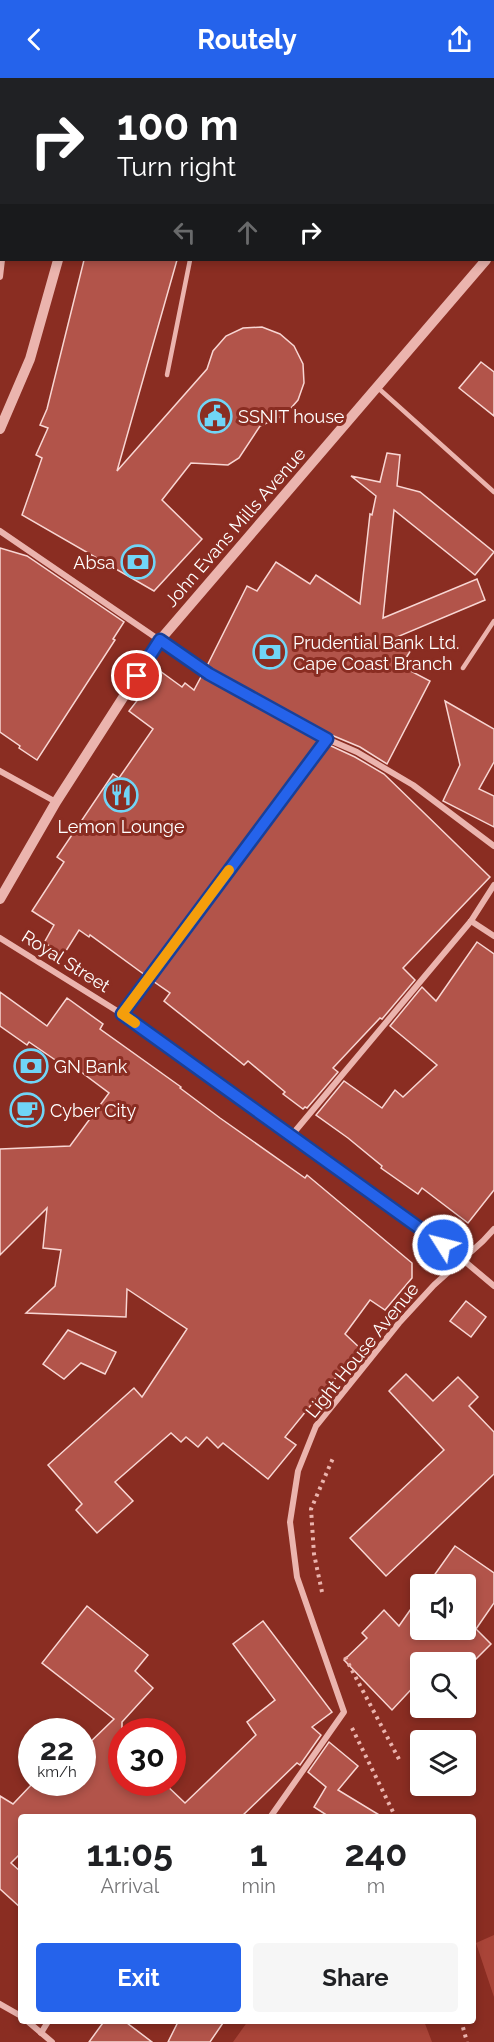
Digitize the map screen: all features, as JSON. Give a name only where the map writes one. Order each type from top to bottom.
[{"type":"street","points":[[0,277],[2,261]]},
{"type":"street","points":[[0,429],[30,359],[58,261]]},
{"type":"street","name":"John Evans Mills Avenue","points":[[0,899],[56,802],[160,640],[485,261]]},
{"type":"street","points":[[0,531],[209,674],[413,784],[494,846]]},
{"type":"street","points":[[122,1014],[327,739]]},
{"type":"street","points":[[0,771],[56,802]]},
{"type":"street","points":[[291,1136],[471,921],[494,885]]},
{"type":"street","points":[[471,921],[494,936]]},
{"type":"street","name":"Royal Street","points":[[0,938],[122,1014],[462,1259],[494,1286]]},
{"type":"street","name":"Light House Avenue","points":[[344,1712],[297,1577],[290,1522],[298,1471],[316,1426],[399,1323],[434,1285],[494,1229]]},
{"type":"street","points":[[483,1241],[494,1243]]},
{"type":"street","points":[[272,1814],[344,1712]]},
{"type":"street","points":[[0,2004],[18,2014]]},
{"type":"street","points":[[31,2024],[52,2042]]},
{"type":"street","points":[[41,2032],[46,2024]]},
{"type":"lane","points":[[167,375],[190,261]]},
{"type":"lane","points":[[377,387],[494,492]]},
{"type":"lane","points":[[463,668],[494,621]]},
{"type":"path","points":[[323,1597],[314,1554],[311,1509],[333,1458]]},
{"type":"path","points":[[340,1649],[401,1763]]},
{"type":"path","points":[[344,1712],[394,1814]]},
{"type":"path","points":[[462,2024],[467,2042]]},
{"type":"shaded area","points":[[494,1935],[494,1997],[476,1943]]},
{"type":"shaded area","points":[[246,2024],[425,2024],[432,2042],[233,2042]]},
{"type":"building","points":[[84,261],[177,261],[117,471],[207,369],[213,351],[226,336],[243,328],[262,327],[280,334],[294,346],[303,364],[304,383],[298,400],[285,415],[260,426],[239,458],[228,465],[191,463],[162,500],[202,539],[154,591],[22,515],[42,458],[36,455],[48,428],[40,425],[47,409]]},
{"type":"building","points":[[481,362],[494,372],[494,416],[459,388]]},
{"type":"building","points":[[387,453],[400,455],[397,486],[420,492],[494,552],[475,575],[394,510],[383,618],[477,579],[485,600],[392,639],[411,650],[401,666],[430,681],[387,764],[360,747],[329,734],[207,666],[247,586],[257,591],[276,562],[310,584],[316,575],[360,604],[370,514],[372,515],[376,496],[351,476],[380,482]]},
{"type":"building","points":[[0,548],[27,556],[124,622],[113,639],[115,640],[37,760],[0,732]]},
{"type":"building","points":[[160,671],[182,687],[185,683],[194,690],[202,675],[319,741],[145,975],[90,935],[89,937],[79,930],[64,954],[44,943],[54,925],[32,911],[64,862],[57,857],[113,774],[119,778],[153,729],[129,711]]},
{"type":"building","points":[[445,701],[494,729],[494,762],[479,789],[494,796],[494,827],[443,801],[460,765]]},
{"type":"building","points":[[329,745],[384,774],[490,877],[403,968],[415,980],[382,1019],[380,1018],[333,1068],[338,1072],[307,1108],[303,1109],[283,1094],[285,1092],[248,1061],[244,1065],[164,1001],[170,993],[153,981]]},
{"type":"building","points":[[477,942],[494,954],[494,1190],[468,1223],[422,1188],[418,1194],[381,1168],[382,1166],[348,1138],[316,1115],[344,1081],[382,1108],[395,1090],[403,1097],[437,1065],[390,1026],[422,987],[436,1001]]},
{"type":"building","points":[[0,992],[47,1026],[67,998],[103,1024],[100,1029],[220,1118],[305,1178],[307,1175],[412,1263],[412,1278],[385,1310],[370,1300],[345,1334],[362,1350],[315,1400],[285,1437],[296,1445],[268,1479],[223,1443],[218,1448],[207,1437],[198,1447],[186,1437],[181,1442],[171,1433],[115,1482],[133,1501],[97,1533],[76,1510],[82,1504],[48,1465],[134,1388],[142,1397],[187,1329],[127,1289],[126,1317],[26,1313],[55,1286],[61,1250],[43,1248],[47,1208],[0,1255],[0,1149],[70,1146],[109,1093],[73,1066],[70,1070],[29,1042],[27,1045],[0,1026]]},
{"type":"building","points":[[466,1301],[486,1317],[471,1337],[450,1321]]},
{"type":"building","points":[[68,1330],[116,1352],[105,1374],[81,1363],[64,1379],[43,1364]]},
{"type":"building","points":[[406,1374],[433,1401],[458,1377],[478,1397],[469,1406],[494,1432],[494,1474],[386,1576],[350,1538],[444,1450],[389,1391]]},
{"type":"building","points":[[455,1546],[494,1573],[494,1603],[476,1629],[476,1574],[435,1574]]},
{"type":"building","points":[[87,1606],[148,1655],[135,1671],[153,1688],[126,1718],[113,1718],[42,1663]]},
{"type":"building","points":[[384,1610],[399,1626],[410,1610],[410,1640],[476,1640],[476,1629],[491,1644],[476,1659],[476,1652],[410,1652],[410,1691],[392,1710],[344,1660],[367,1638],[362,1633]]},
{"type":"building","points":[[263,1621],[332,1712],[312,1727],[321,1735],[300,1765],[297,1763],[244,1814],[18,1814],[18,1856],[11,1863],[18,1869],[18,1905],[0,1889],[0,1796],[13,1804],[21,1796],[96,1796],[96,1736],[108,1725],[108,1796],[178,1796],[185,1803],[256,1735],[247,1722],[275,1700],[233,1644]]},
{"type":"building","points":[[329,1742],[358,1766],[338,1790],[378,1814],[325,1814],[314,1807],[326,1787],[308,1772]]},
{"type":"building","points":[[102,2024],[128,2024],[152,2042],[89,2042]]},
{"type":"building","points":[[177,2024],[222,2024],[210,2042],[168,2042]]},
{"type":"slow traffic","points":[[135,1023],[122,1014],[229,870]]},
{"type":"place","name":"SSNIT house","points":[[215,416]]},
{"type":"place","name":"Absa","points":[[138,562]]},
{"type":"place","name":"Prudential Bank Ltd. Cape Coast Branch","points":[[270,652]]},
{"type":"place","name":"Lemon Lounge","points":[[121,795]]},
{"type":"place","name":"GN Bank","points":[[31,1066]]},
{"type":"place","name":"Cyber City","points":[[27,1110]]},
{"type":"route","points":[[137,676],[160,640],[209,674],[327,739],[122,1014],[443,1245]]}]
